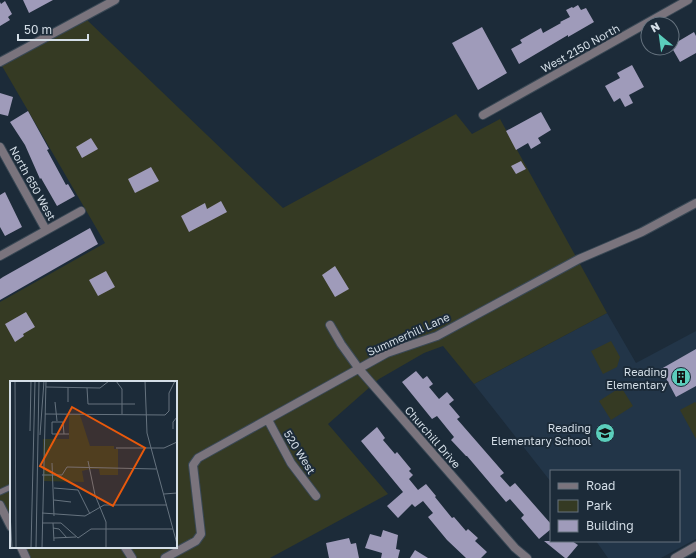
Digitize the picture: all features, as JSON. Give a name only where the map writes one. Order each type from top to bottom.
[{"type":"street","points":[[0,62],[115,0]]},
{"type":"street","name":"West 2150 North","points":[[483,115],[688,0]]},
{"type":"street","name":"North 650 West","points":[[0,147],[46,230]]},
{"type":"street","name":"Summerhill Lane","points":[[165,558],[196,541],[201,534],[193,465],[198,458],[387,353],[438,336],[579,259],[642,232],[696,203]]},
{"type":"street","points":[[0,256],[81,211]]},
{"type":"street","name":"Churchill Drive","points":[[330,325],[341,344],[359,369],[514,548],[527,558]]},
{"type":"street","name":"520 West","points":[[268,420],[291,463],[316,496]]},
{"type":"street","points":[[0,505],[10,525]]},
{"type":"street","points":[[675,558],[696,546]]},
{"type":"street","points":[[21,548],[26,558]]},
{"type":"street","points":[[125,548],[132,558]]},
{"type":"lane","points":[[0,492],[10,487]]},
{"type":"shaded area","name":"Reading Elementary School","points":[[607,313],[636,363],[696,331],[696,539],[661,558],[608,558],[597,542],[680,542],[680,470],[550,470],[550,481],[474,384]]},
{"type":"green space","points":[[87,20],[283,208],[456,114],[472,134],[500,119],[607,313],[474,384],[443,346],[424,353],[379,379],[328,424],[388,494],[270,558],[26,558],[21,548],[177,548],[177,381],[10,381],[10,528],[0,509],[0,302],[105,243],[2,66]]},
{"type":"green space","points":[[611,341],[620,357],[617,367],[603,374],[591,351]]},
{"type":"green space","points":[[621,387],[633,406],[611,420],[599,401]]},
{"type":"green space","points":[[695,402],[696,403],[696,439],[680,410]]},
{"type":"building","points":[[23,0],[53,0],[29,13]]},
{"type":"building","points":[[5,1],[12,14],[8,17],[10,20],[0,26],[0,2],[1,4]]},
{"type":"building","points":[[578,5],[581,10],[586,8],[594,22],[568,37],[568,35],[519,64],[511,49],[522,43],[520,40],[541,28],[543,33],[561,23],[560,22],[570,17],[566,10]]},
{"type":"building","points":[[482,27],[507,73],[478,90],[452,43]]},
{"type":"building","points":[[694,32],[696,36],[696,53],[680,62],[677,56],[680,56],[680,40]]},
{"type":"building","points":[[632,65],[644,87],[629,95],[633,103],[625,107],[620,98],[614,102],[605,86],[620,78],[617,73]]},
{"type":"building","points":[[0,93],[13,97],[8,116],[0,114]]},
{"type":"building","points":[[28,111],[49,149],[47,150],[66,185],[68,184],[75,196],[57,206],[41,178],[40,179],[25,145],[10,122]]},
{"type":"building","points":[[541,112],[551,130],[538,138],[541,143],[531,149],[528,143],[516,150],[506,131]]},
{"type":"building","points":[[91,138],[98,149],[82,158],[76,147]]},
{"type":"building","points":[[521,161],[526,169],[516,174],[511,166]]},
{"type":"building","points":[[151,167],[159,181],[135,193],[128,179]]},
{"type":"building","points":[[5,192],[22,227],[5,236],[0,227],[0,195]]},
{"type":"building","points":[[221,201],[227,212],[189,232],[181,216],[205,203],[207,209]]},
{"type":"building","points":[[90,228],[98,244],[0,300],[0,279]]},
{"type":"building","points":[[335,266],[349,289],[335,297],[322,275]]},
{"type":"building","points":[[106,271],[115,287],[98,296],[89,280]]},
{"type":"building","points":[[26,312],[35,327],[23,334],[24,336],[15,342],[5,324]]},
{"type":"building","name":"Reading Elementary","points":[[696,349],[696,386],[676,397],[661,369]]},
{"type":"building","points":[[416,371],[423,379],[427,376],[433,384],[429,387],[439,399],[447,392],[454,400],[449,404],[460,417],[457,419],[504,473],[500,476],[510,487],[515,483],[550,523],[550,530],[539,539],[521,518],[524,515],[510,499],[506,502],[467,456],[451,440],[454,437],[437,416],[432,419],[402,382]]},
{"type":"building","points":[[377,427],[385,438],[383,440],[395,454],[397,452],[411,469],[409,471],[413,475],[409,479],[418,490],[426,484],[452,518],[454,517],[466,531],[468,529],[478,538],[475,541],[487,552],[481,558],[466,558],[447,540],[428,517],[433,513],[423,501],[415,507],[412,504],[398,518],[387,506],[403,492],[361,441]]},
{"type":"building","points":[[383,530],[398,535],[396,549],[400,550],[398,558],[381,558],[382,553],[365,548],[370,534],[381,537]]},
{"type":"building","points":[[349,538],[351,544],[356,543],[359,558],[329,558],[326,543]]},
{"type":"building","points":[[544,541],[574,542],[578,545],[567,558]]},
{"type":"building","points":[[415,550],[428,558],[410,558]]},
{"type":"place","name":"Reading Elementary","points":[[681,377]]},
{"type":"place","name":"Reading Elementary School","points":[[605,433]]}]
